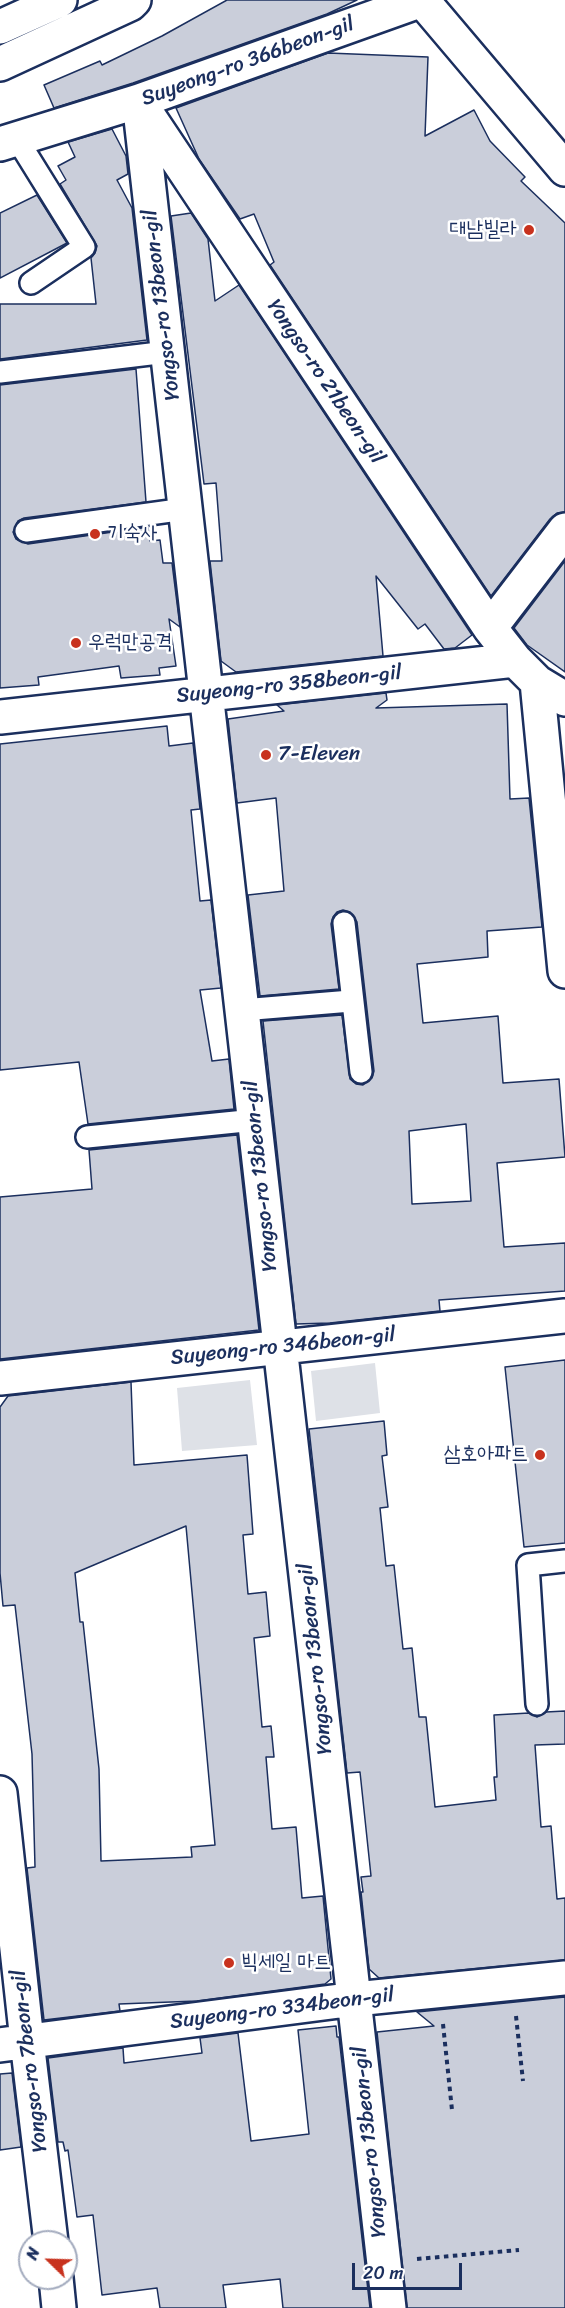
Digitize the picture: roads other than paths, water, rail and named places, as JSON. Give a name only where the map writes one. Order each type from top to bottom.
[{"type":"street","points":[[0,27],[60,0]]},
{"type":"street","points":[[0,64],[130,4],[134,0]]},
{"type":"street","name":"Suyeong-ro 366beon-gil","points":[[8,142],[139,101],[422,0],[565,169]]},
{"type":"street","name":"Yongso-ro 13beon-gil","points":[[139,101],[389,2308]]},
{"type":"street","name":"Yongso-ro 21beon-gil","points":[[139,101],[490,628],[526,671]]},
{"type":"street","points":[[490,628],[565,530]]},
{"type":"street","points":[[526,671],[565,699]]},
{"type":"street","points":[[526,671],[565,971]]},
{"type":"street","name":"Suyeong-ro 358beon-gil","points":[[0,717],[206,694],[526,671]]},
{"type":"street","name":"Suyeong-ro 346beon-gil","points":[[0,1378],[565,1316]]},
{"type":"street","name":"Yongso-ro 7beon-gil","points":[[0,1793],[13,2043],[49,2230]]},
{"type":"street","name":"Suyeong-ro 334beon-gil","points":[[13,2043],[355,1999],[565,1978]]},
{"type":"street","points":[[57,2290],[59,2308]]},
{"type":"lane","points":[[8,142],[84,247],[31,283]]},
{"type":"lane","points":[[0,372],[167,352]]},
{"type":"lane","points":[[26,531],[185,509]]},
{"type":"lane","points":[[344,923],[351,1001],[361,1072]]},
{"type":"lane","points":[[242,1010],[351,1001]]},
{"type":"lane","points":[[87,1137],[255,1120]]},
{"type":"lane","points":[[537,1704],[528,1565],[565,1562]]},
{"type":"place","name":"대남빌라","points":[[529,230]]},
{"type":"place","name":"기숙사","points":[[95,534]]},
{"type":"place","name":"우럭만공격","points":[[76,643]]},
{"type":"place","name":"7-Eleven","points":[[266,755]]},
{"type":"place","name":"삼호아파트","points":[[540,1455]]},
{"type":"place","name":"빅세일 마트","points":[[229,1963]]}]
